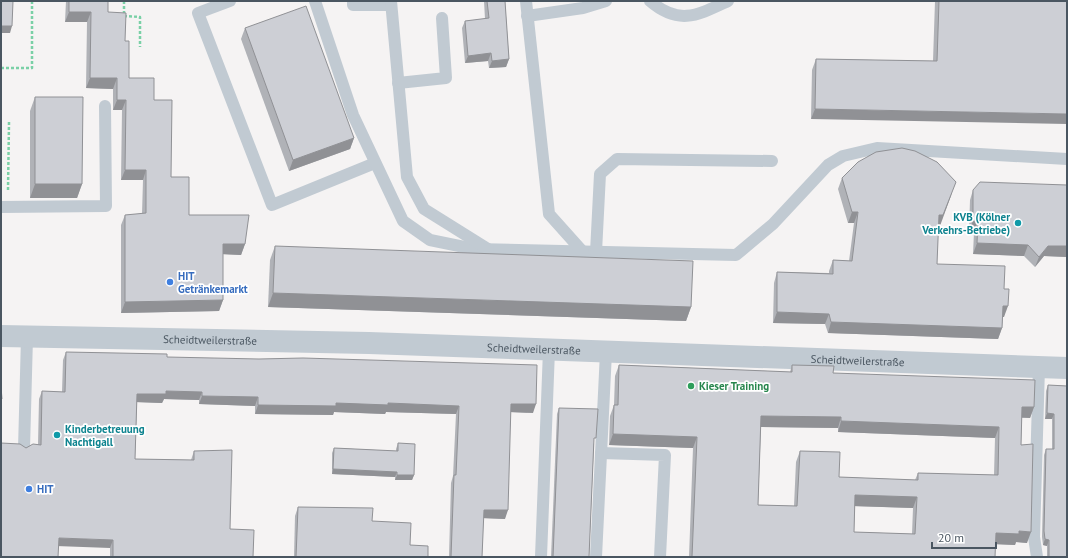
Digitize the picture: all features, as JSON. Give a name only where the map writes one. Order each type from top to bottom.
[{"type":"street","name":"Scheidtweilerstraße","points":[[1,336],[369,343],[1067,368]]},
{"type":"lane","points":[[230,1],[198,13],[272,205],[375,163]]},
{"type":"lane","points":[[315,1],[353,115],[375,163],[403,221],[430,240],[474,249],[736,255],[773,224],[828,165],[843,156],[860,151],[877,148],[1067,159]]},
{"type":"lane","points":[[353,1],[354,5],[391,3],[407,178],[424,209],[488,249]]},
{"type":"lane","points":[[526,1],[548,214],[583,252]]},
{"type":"lane","points":[[527,16],[583,8],[606,1]]},
{"type":"lane","points":[[650,1],[662,10],[680,16],[696,16],[728,1]]},
{"type":"lane","points":[[398,83],[446,78],[442,18]]},
{"type":"lane","points":[[5,206],[106,206],[105,106]]},
{"type":"lane","points":[[596,252],[600,174],[617,159],[772,161]]},
{"type":"lane","points":[[24,449],[27,337]]},
{"type":"lane","points":[[541,557],[549,350]]},
{"type":"lane","points":[[596,557],[606,352]]},
{"type":"lane","points":[[1037,557],[1034,538],[1039,367]]},
{"type":"lane","points":[[601,452],[665,455],[660,557]]},
{"type":"path","points":[[1,68],[32,68],[32,1]]},
{"type":"path","points":[[124,1],[124,16],[140,17],[140,47]]},
{"type":"path","points":[[5,206],[9,122]]},
{"type":"building","points":[[1,1],[13,1],[12,26],[1,26]]},
{"type":"building","points":[[69,1],[108,1],[108,12],[126,13],[125,41],[129,41],[129,78],[154,78],[154,100],[172,100],[171,177],[189,177],[189,215],[249,215],[245,244],[223,244],[223,300],[125,302],[125,215],[146,213],[146,170],[125,170],[126,100],[117,100],[117,78],[90,78],[91,12],[69,12]]},
{"type":"building","points":[[487,1],[505,1],[509,59],[492,61],[491,53],[468,56],[465,21],[489,18]]},
{"type":"building","points":[[939,1],[1067,1],[1067,114],[815,109],[816,59],[937,61]]},
{"type":"building","points":[[306,6],[354,138],[293,160],[245,28]]},
{"type":"building","points":[[35,97],[83,97],[82,184],[35,184]]},
{"type":"building","points":[[902,148],[915,151],[937,162],[956,182],[943,215],[939,215],[937,264],[1005,266],[1004,289],[1009,289],[1008,306],[1003,306],[1002,328],[831,322],[829,314],[777,312],[777,272],[833,274],[833,260],[852,261],[858,212],[852,212],[842,178],[858,162],[876,152]]},
{"type":"building","name":"KVB (Kölner Verkehrs-Betriebe)","points":[[980,182],[1067,185],[1067,246],[1048,246],[1039,257],[1028,245],[977,243],[978,221],[973,221],[973,190]]},
{"type":"building","points":[[275,246],[693,261],[691,307],[273,293]]},
{"type":"building","points":[[66,352],[167,354],[167,357],[259,359],[303,358],[537,365],[536,404],[511,404],[508,510],[484,510],[482,557],[451,557],[454,475],[456,475],[459,406],[388,403],[388,405],[336,403],[336,406],[258,405],[258,397],[202,396],[202,392],[166,391],[166,394],[137,394],[135,459],[194,460],[194,451],[232,450],[230,529],[254,530],[253,557],[113,557],[113,540],[59,538],[58,557],[1,557],[1,443],[20,444],[26,448],[33,444],[41,445],[42,391],[65,392]]},
{"type":"building","points":[[619,365],[792,372],[792,365],[834,366],[833,373],[1035,380],[1034,407],[1022,407],[1021,445],[1033,444],[1031,532],[1019,531],[1019,534],[996,533],[995,557],[692,557],[697,437],[613,434],[614,405],[618,405]],"holes":[[[761,416],[841,417],[841,421],[999,427],[998,475],[918,473],[918,480],[839,477],[840,452],[800,451],[797,506],[758,505]],[[855,495],[917,497],[915,534],[854,532]]]},
{"type":"building","points":[[1048,385],[1067,386],[1067,557],[1049,557],[1049,540],[1045,539],[1044,531],[1046,449],[1054,449],[1054,414],[1047,413]]},
{"type":"building","points":[[559,408],[598,409],[596,438],[594,438],[589,557],[553,557]]},
{"type":"building","points":[[398,443],[415,444],[414,475],[397,475],[397,472],[333,469],[334,448],[398,451]]},
{"type":"building","points":[[298,507],[373,508],[372,521],[411,523],[410,545],[428,546],[428,557],[296,557]]},
{"type":"place","name":"KVB (Kölner Verkehrs-Betriebe)","points":[[1018,223]]},
{"type":"place","name":"HIT Getränkemarkt","points":[[170,282]]},
{"type":"place","name":"Kieser Training","points":[[691,386]]},
{"type":"place","name":"Kinderbetreuung Nachtigall","points":[[57,435]]},
{"type":"place","name":"HIT","points":[[29,489]]}]
